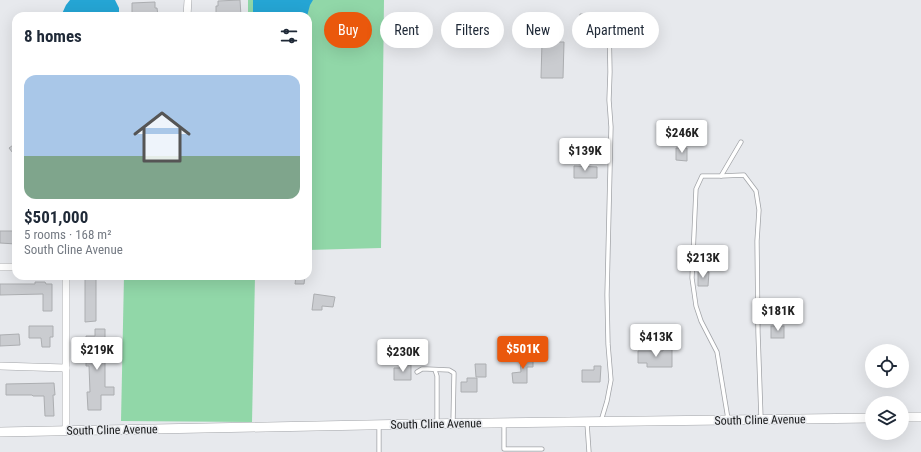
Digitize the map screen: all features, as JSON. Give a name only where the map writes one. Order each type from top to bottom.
[{"type":"street","points":[[187,12],[188,0]]},
{"type":"street","points":[[0,267],[12,267]]},
{"type":"street","points":[[66,280],[66,431]]},
{"type":"street","points":[[0,366],[66,368]]},
{"type":"street","points":[[909,417],[921,417]]},
{"type":"street","name":"South Cline Avenue","points":[[0,432],[865,418]]},
{"type":"lane","points":[[601,422],[608,401],[611,380],[608,344],[607,295],[611,127],[609,100],[610,48]]},
{"type":"lane","points":[[721,176],[741,142]]},
{"type":"lane","points":[[728,420],[718,352],[701,321],[696,306],[692,278],[696,189],[702,176],[744,175],[756,191],[759,210],[757,241],[761,420]]},
{"type":"lane","points":[[417,372],[422,369],[449,370],[454,372],[453,424]]},
{"type":"lane","points":[[435,370],[438,376],[437,424]]},
{"type":"lane","points":[[587,422],[589,452]]},
{"type":"lane","points":[[504,424],[504,450],[542,449]]},
{"type":"lane","points":[[378,425],[379,452]]},
{"type":"green space","points":[[248,0],[384,0],[384,12],[380,12],[380,48],[383,48],[381,248],[312,250],[312,12],[248,12]]},
{"type":"green space","points":[[124,280],[255,280],[252,422],[121,421]]},
{"type":"water","points":[[70,0],[115,0],[119,8],[119,12],[63,12]]},
{"type":"water","points":[[253,0],[313,0],[308,12],[253,12]]},
{"type":"building","points":[[240,0],[241,12],[216,12],[218,1]]},
{"type":"building","points":[[155,2],[155,8],[157,8],[158,12],[132,12],[132,3]]},
{"type":"building","points":[[542,48],[564,48],[563,78],[541,78]]},
{"type":"building","points":[[588,139],[597,140],[597,149],[588,149]]},
{"type":"building","points":[[676,148],[687,148],[687,161],[676,160]]},
{"type":"building","points":[[574,166],[597,167],[597,178],[574,178]]},
{"type":"building","points":[[0,231],[12,231],[12,244],[0,243]]},
{"type":"building","points":[[698,272],[709,272],[708,286],[698,286]]},
{"type":"building","points":[[85,280],[96,280],[96,321],[85,322]]},
{"type":"building","points":[[296,280],[304,280],[304,284],[295,284]]},
{"type":"building","points":[[35,282],[52,284],[52,311],[43,311],[43,294],[0,295],[0,284],[35,284]]},
{"type":"building","points":[[314,294],[335,297],[333,307],[322,306],[322,310],[312,310]]},
{"type":"building","points":[[29,326],[53,326],[53,337],[50,337],[50,347],[42,347],[41,338],[29,338]]},
{"type":"building","points":[[771,326],[784,326],[784,338],[771,338]]},
{"type":"building","points":[[95,329],[105,329],[105,387],[114,387],[114,395],[101,395],[101,410],[88,410],[87,392],[90,392],[89,366],[86,366],[86,360],[95,360],[95,346],[86,346],[86,336],[95,336]]},
{"type":"building","points":[[19,334],[20,345],[0,346],[0,335]]},
{"type":"building","points":[[663,349],[672,349],[672,367],[647,367],[647,363],[638,363],[638,351],[663,351]]},
{"type":"building","points":[[408,352],[421,352],[421,363],[408,363]]},
{"type":"building","points":[[533,356],[533,367],[527,367],[527,383],[513,383],[512,373],[521,372],[520,357]]},
{"type":"building","points":[[475,364],[486,364],[486,377],[476,377]]},
{"type":"building","points":[[400,365],[411,365],[411,380],[394,380],[394,368],[400,368]]},
{"type":"building","points":[[594,366],[601,366],[600,382],[582,382],[582,370],[594,370]]},
{"type":"building","points":[[467,378],[477,378],[477,392],[461,392],[461,382],[467,382]]},
{"type":"building","points":[[54,383],[54,416],[45,416],[44,396],[6,395],[6,384]]}]
